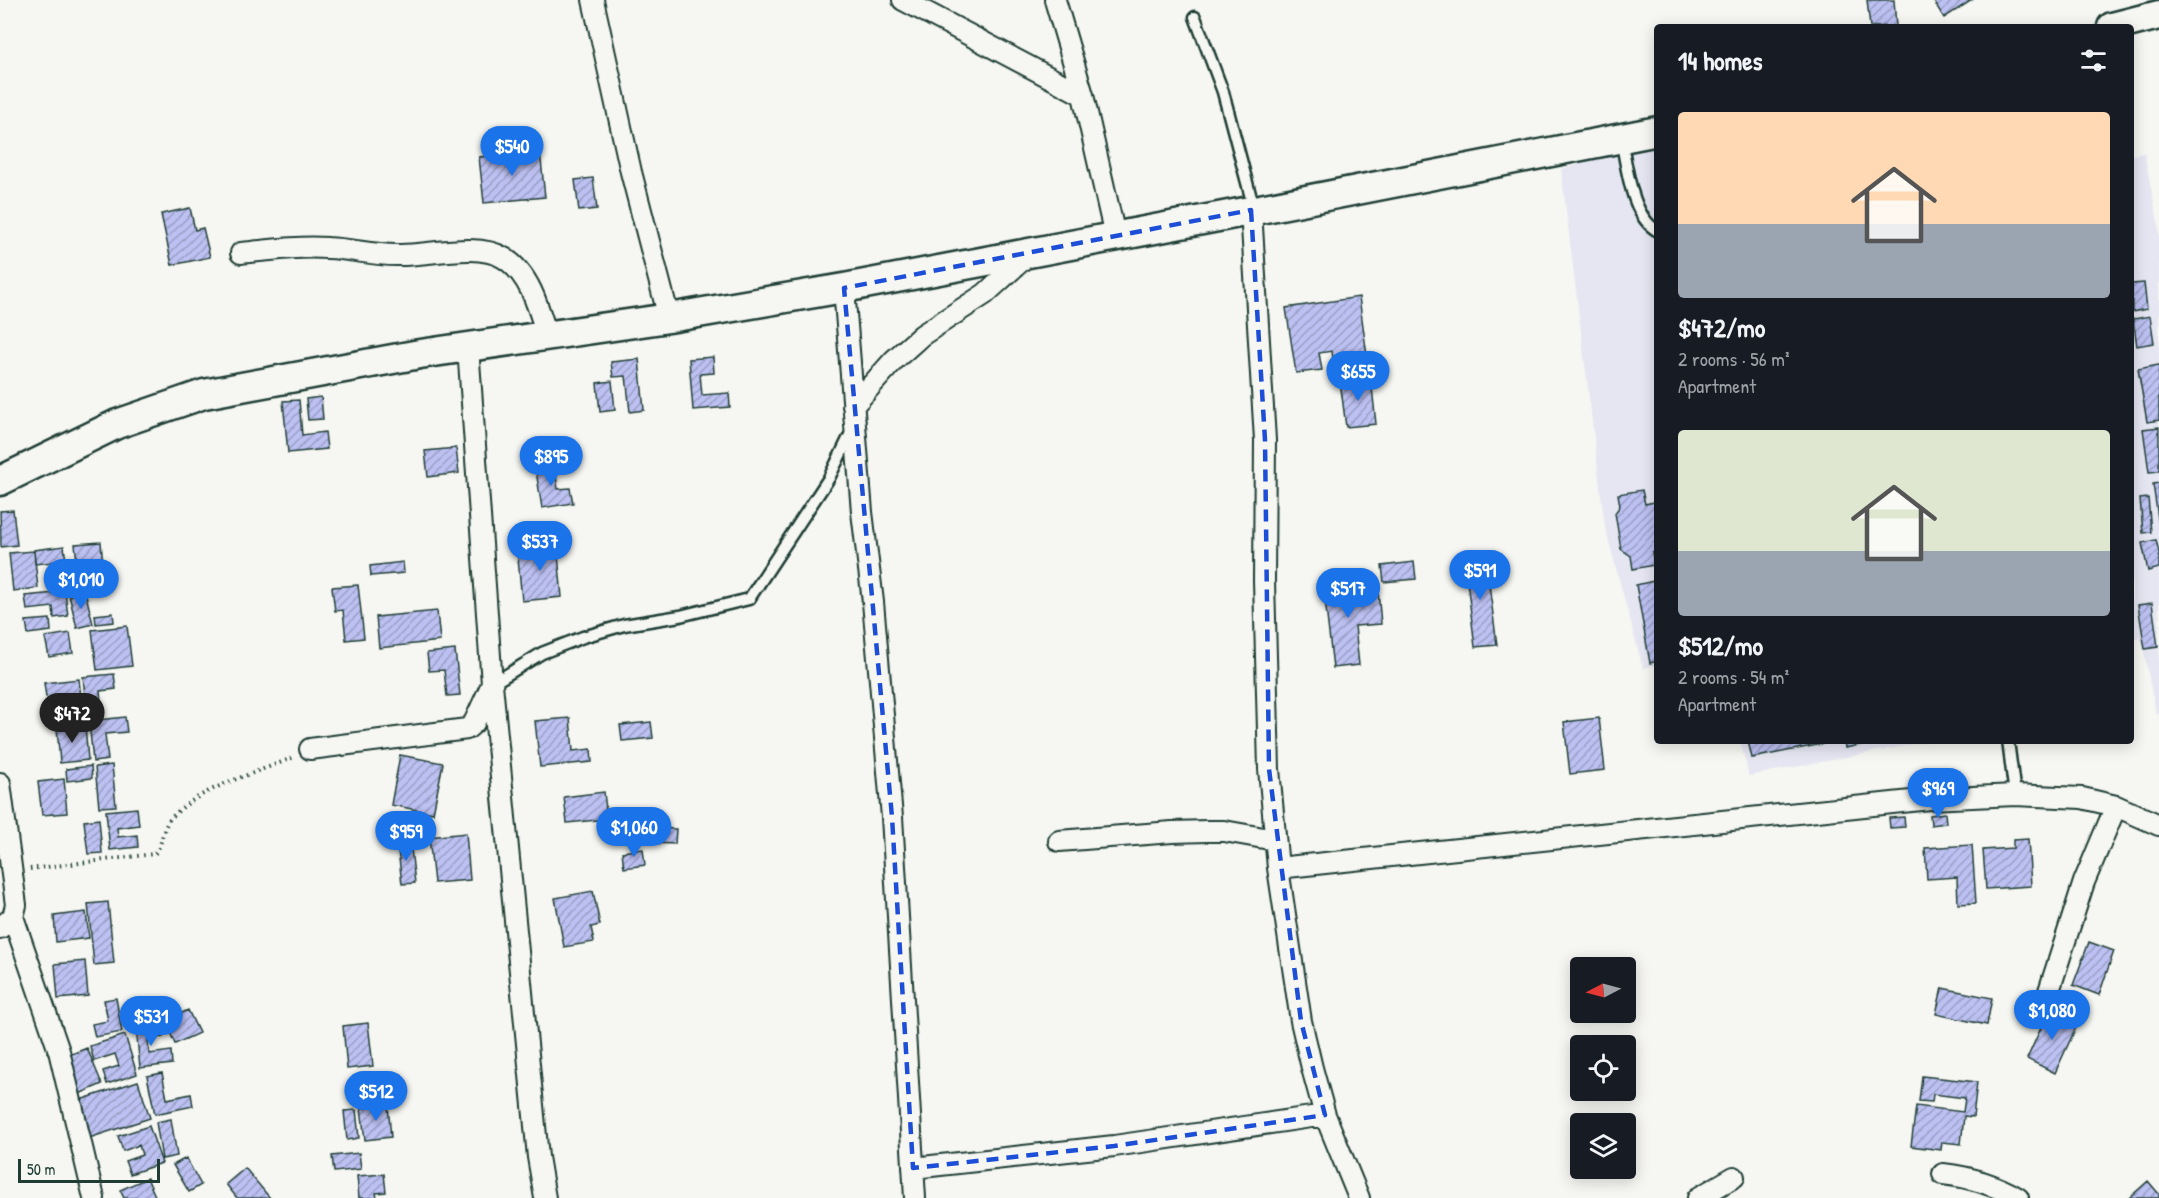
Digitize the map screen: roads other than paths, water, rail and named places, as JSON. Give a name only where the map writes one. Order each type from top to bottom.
[{"type":"street","points":[[593,0],[631,172],[669,318]]},
{"type":"street","points":[[903,0],[1083,96]]},
{"type":"street","points":[[1055,0],[1083,96],[1115,236]]},
{"type":"street","points":[[2158,0],[2159,8]]},
{"type":"street","points":[[2124,24],[2159,15]]},
{"type":"street","points":[[0,481],[117,424],[204,394],[420,354],[669,318],[844,288],[1654,132]]},
{"type":"street","points":[[1253,210],[1265,440],[1264,581],[1269,769],[1278,868],[1301,1020],[1325,1115],[1359,1198]]},
{"type":"street","points":[[241,254],[295,248],[329,248],[399,255],[485,250],[505,258],[522,276],[537,301],[547,336]]},
{"type":"street","points":[[853,406],[894,360],[922,335],[985,294],[1031,252]]},
{"type":"street","points":[[844,288],[854,426],[892,817],[915,1198]]},
{"type":"street","points":[[468,347],[492,684],[538,1157],[545,1198]]},
{"type":"street","points":[[310,749],[467,729],[474,723],[492,684]]},
{"type":"street","points":[[0,783],[16,905],[7,922],[59,1051],[94,1198]]},
{"type":"street","points":[[1278,868],[1930,799],[2014,795],[2082,798],[2116,806],[2159,825]]},
{"type":"street","points":[[2049,991],[2084,882],[2116,806]]},
{"type":"street","points":[[1059,841],[1207,831],[1224,831],[1275,840]]},
{"type":"street","points":[[913,1167],[1114,1146],[1325,1115]]},
{"type":"street","points":[[1943,1174],[1968,1177],[2009,1192],[2018,1198]]},
{"type":"street","points":[[1698,1198],[1734,1177]]},
{"type":"lane","points":[[1195,17],[1223,92],[1253,210]]},
{"type":"lane","points":[[1621,139],[1638,209],[1649,227],[1654,229]]},
{"type":"lane","points":[[492,684],[542,653],[583,637],[624,625],[680,616],[749,599],[829,478],[854,426]]},
{"type":"lane","points":[[2008,744],[2014,795]]}]
